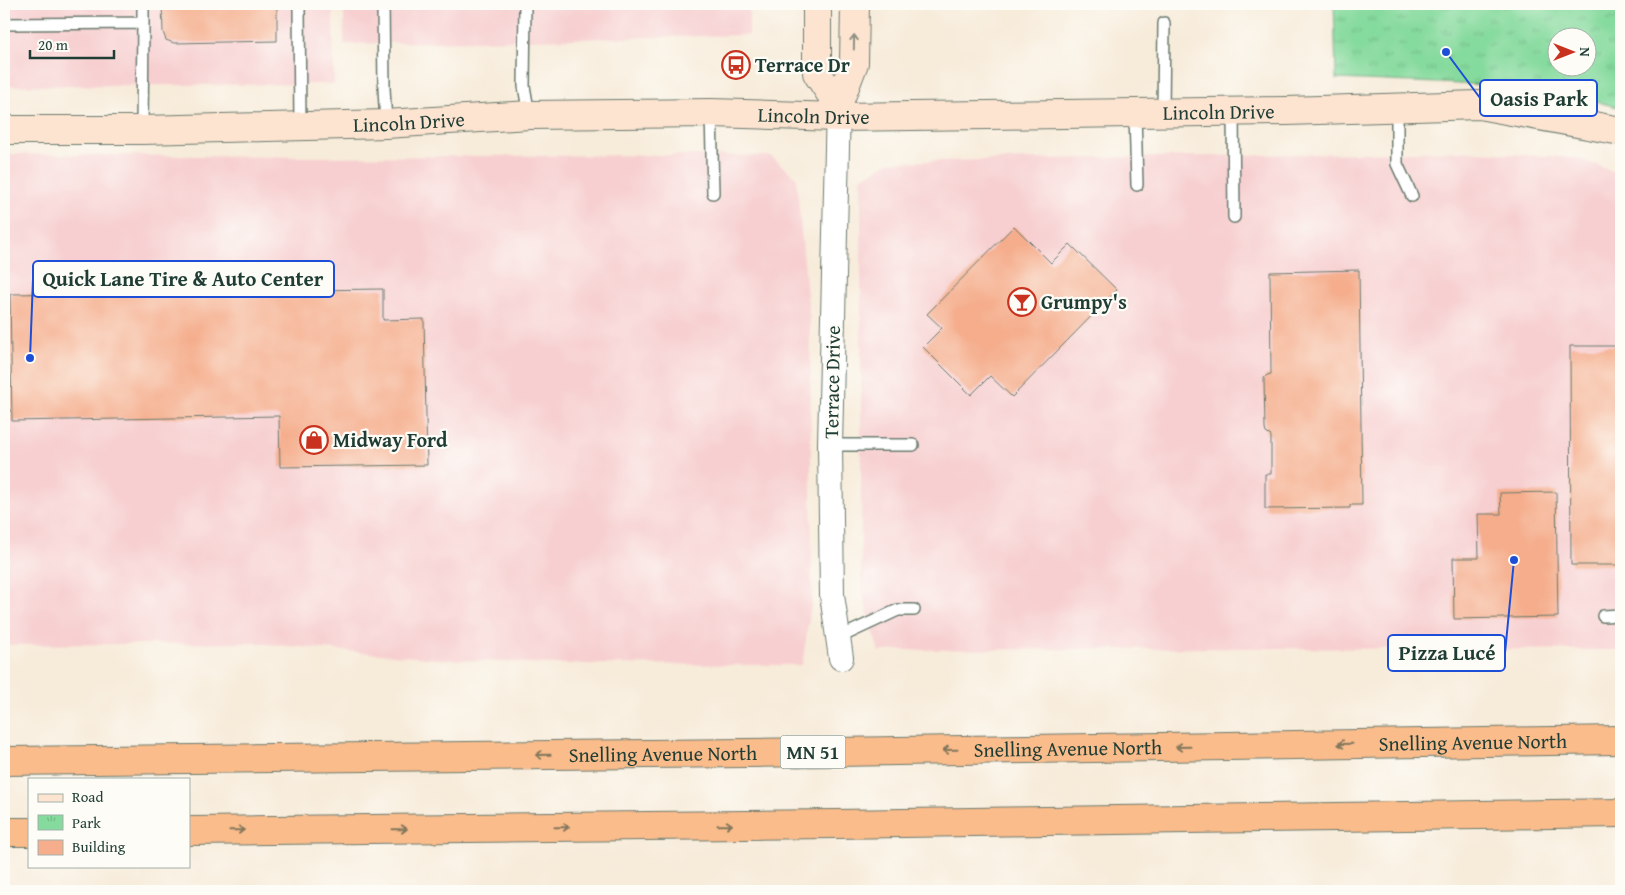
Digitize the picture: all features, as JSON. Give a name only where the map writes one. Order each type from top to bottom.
[{"type":"highway","name":"Snelling Avenue North","points":[[4,761],[864,752],[1621,740]]},
{"type":"highway","points":[[190,830],[815,825],[1621,813]]},
{"type":"highway","points":[[4,832],[28,832]]},
{"type":"street","points":[[817,4],[817,73],[838,111]]},
{"type":"street","name":"Terrace Drive","points":[[839,648],[832,596],[830,445],[838,111],[854,63],[855,4]]},
{"type":"street","name":"Lincoln Drive","points":[[4,130],[142,130],[386,124],[529,115],[838,111],[1233,112],[1479,105],[1621,131]]},
{"type":"lane","points":[[142,130],[143,4]]},
{"type":"lane","points":[[299,4],[300,126]]},
{"type":"lane","points":[[383,4],[386,124]]},
{"type":"lane","points":[[525,4],[524,86],[529,115]]},
{"type":"lane","points":[[4,24],[143,23]]},
{"type":"lane","points":[[1163,112],[1164,23]]},
{"type":"lane","points":[[1397,108],[1397,164],[1412,196]]},
{"type":"lane","points":[[1233,112],[1234,217]]},
{"type":"lane","points":[[711,113],[713,193]]},
{"type":"lane","points":[[1135,113],[1137,185]]},
{"type":"lane","points":[[830,445],[913,445]]},
{"type":"lane","points":[[839,648],[898,610],[914,610]]},
{"type":"lane","points":[[1603,616],[1621,615]]},
{"type":"shaded area","points":[[4,4],[333,4],[334,84],[4,86]]},
{"type":"shaded area","points":[[344,4],[776,4],[776,9],[749,11],[749,35],[344,44]]},
{"type":"shaded area","points":[[1462,151],[1577,158],[1621,174],[1621,650],[1247,648],[895,650],[879,652],[861,589],[861,178],[889,162]]},
{"type":"shaded area","points":[[4,154],[308,157],[771,156],[796,177],[810,324],[812,599],[802,665],[550,664],[439,659],[254,643],[4,645]]},
{"type":"green space","points":[[1334,4],[1621,4],[1621,108],[1538,87],[1336,79]]},
{"type":"building","points":[[162,4],[277,4],[277,41],[174,43],[166,40],[163,32]]},
{"type":"building","name":"Grumpy's","points":[[1014,226],[1051,263],[1070,244],[1117,290],[1012,397],[990,376],[971,395],[923,347],[942,328],[927,314]]},
{"type":"building","points":[[1359,270],[1362,505],[1350,505],[1350,508],[1265,509],[1265,474],[1271,474],[1271,436],[1266,433],[1265,429],[1264,378],[1271,374],[1270,272]]},
{"type":"building","points":[[383,289],[383,320],[424,319],[427,465],[280,467],[279,416],[12,421],[10,294]]},
{"type":"building","points":[[4,296],[7,296],[7,328],[4,328]]},
{"type":"building","points":[[1570,346],[1621,346],[1621,565],[1571,565]]},
{"type":"building","points":[[1556,492],[1558,617],[1454,619],[1453,558],[1479,558],[1478,514],[1501,514],[1500,493]]},
{"type":"place","name":"Oasis Park","points":[[1446,52]]},
{"type":"place","name":"Terrace Dr","points":[[736,65]]},
{"type":"place","name":"Grumpy's","points":[[1022,302]]},
{"type":"place","name":"Quick Lane Tire & Auto Center","points":[[30,358]]},
{"type":"place","name":"Midway Ford","points":[[314,440]]},
{"type":"place","name":"Pizza Lucé","points":[[1514,560]]}]
